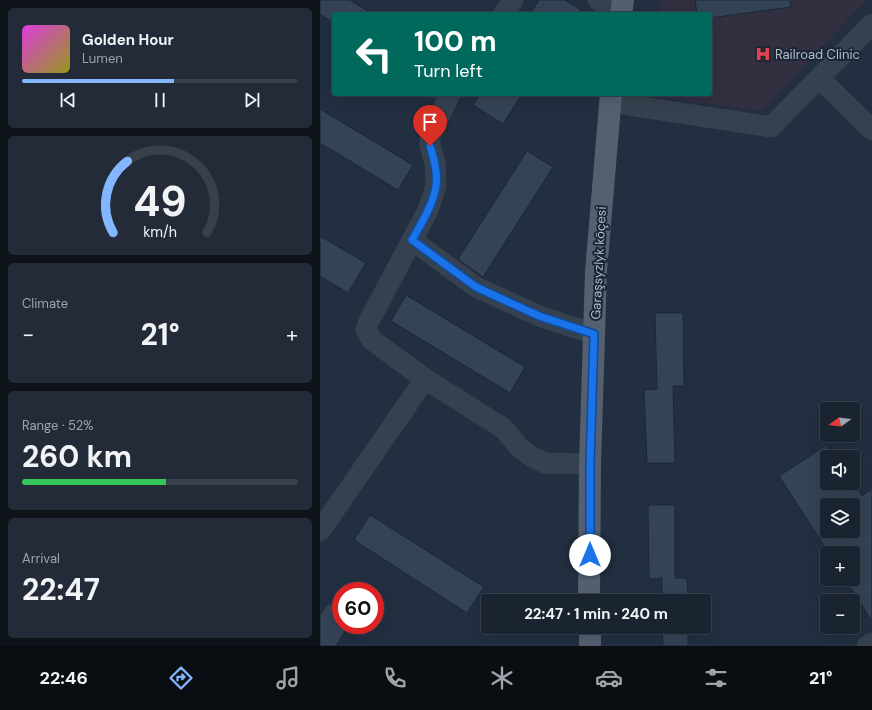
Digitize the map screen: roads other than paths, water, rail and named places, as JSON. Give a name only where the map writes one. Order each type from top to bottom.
[{"type":"main road","points":[[621,12],[623,0]]},
{"type":"main road","name":"Garaşsyzlyk köçesi","points":[[590,594],[590,464],[596,271],[611,98]]},
{"type":"main road","points":[[590,634],[590,646]]},
{"type":"street","points":[[504,12],[513,0]]},
{"type":"street","points":[[598,0],[618,12]]},
{"type":"street","points":[[611,98],[771,127],[872,24]]},
{"type":"street","points":[[819,78],[872,130]]},
{"type":"street","points":[[449,96],[430,135],[430,146],[435,163],[436,186],[428,210],[368,323],[366,330],[372,340],[425,379],[503,428],[519,447],[532,456],[545,463],[590,464]]},
{"type":"street","points":[[412,240],[476,287],[539,316],[594,334]]},
{"type":"street","points":[[320,531],[425,379]]},
{"type":"street","points":[[867,646],[872,643]]},
{"type":"place","name":"Railroad Clinic","points":[[763,54]]}]
